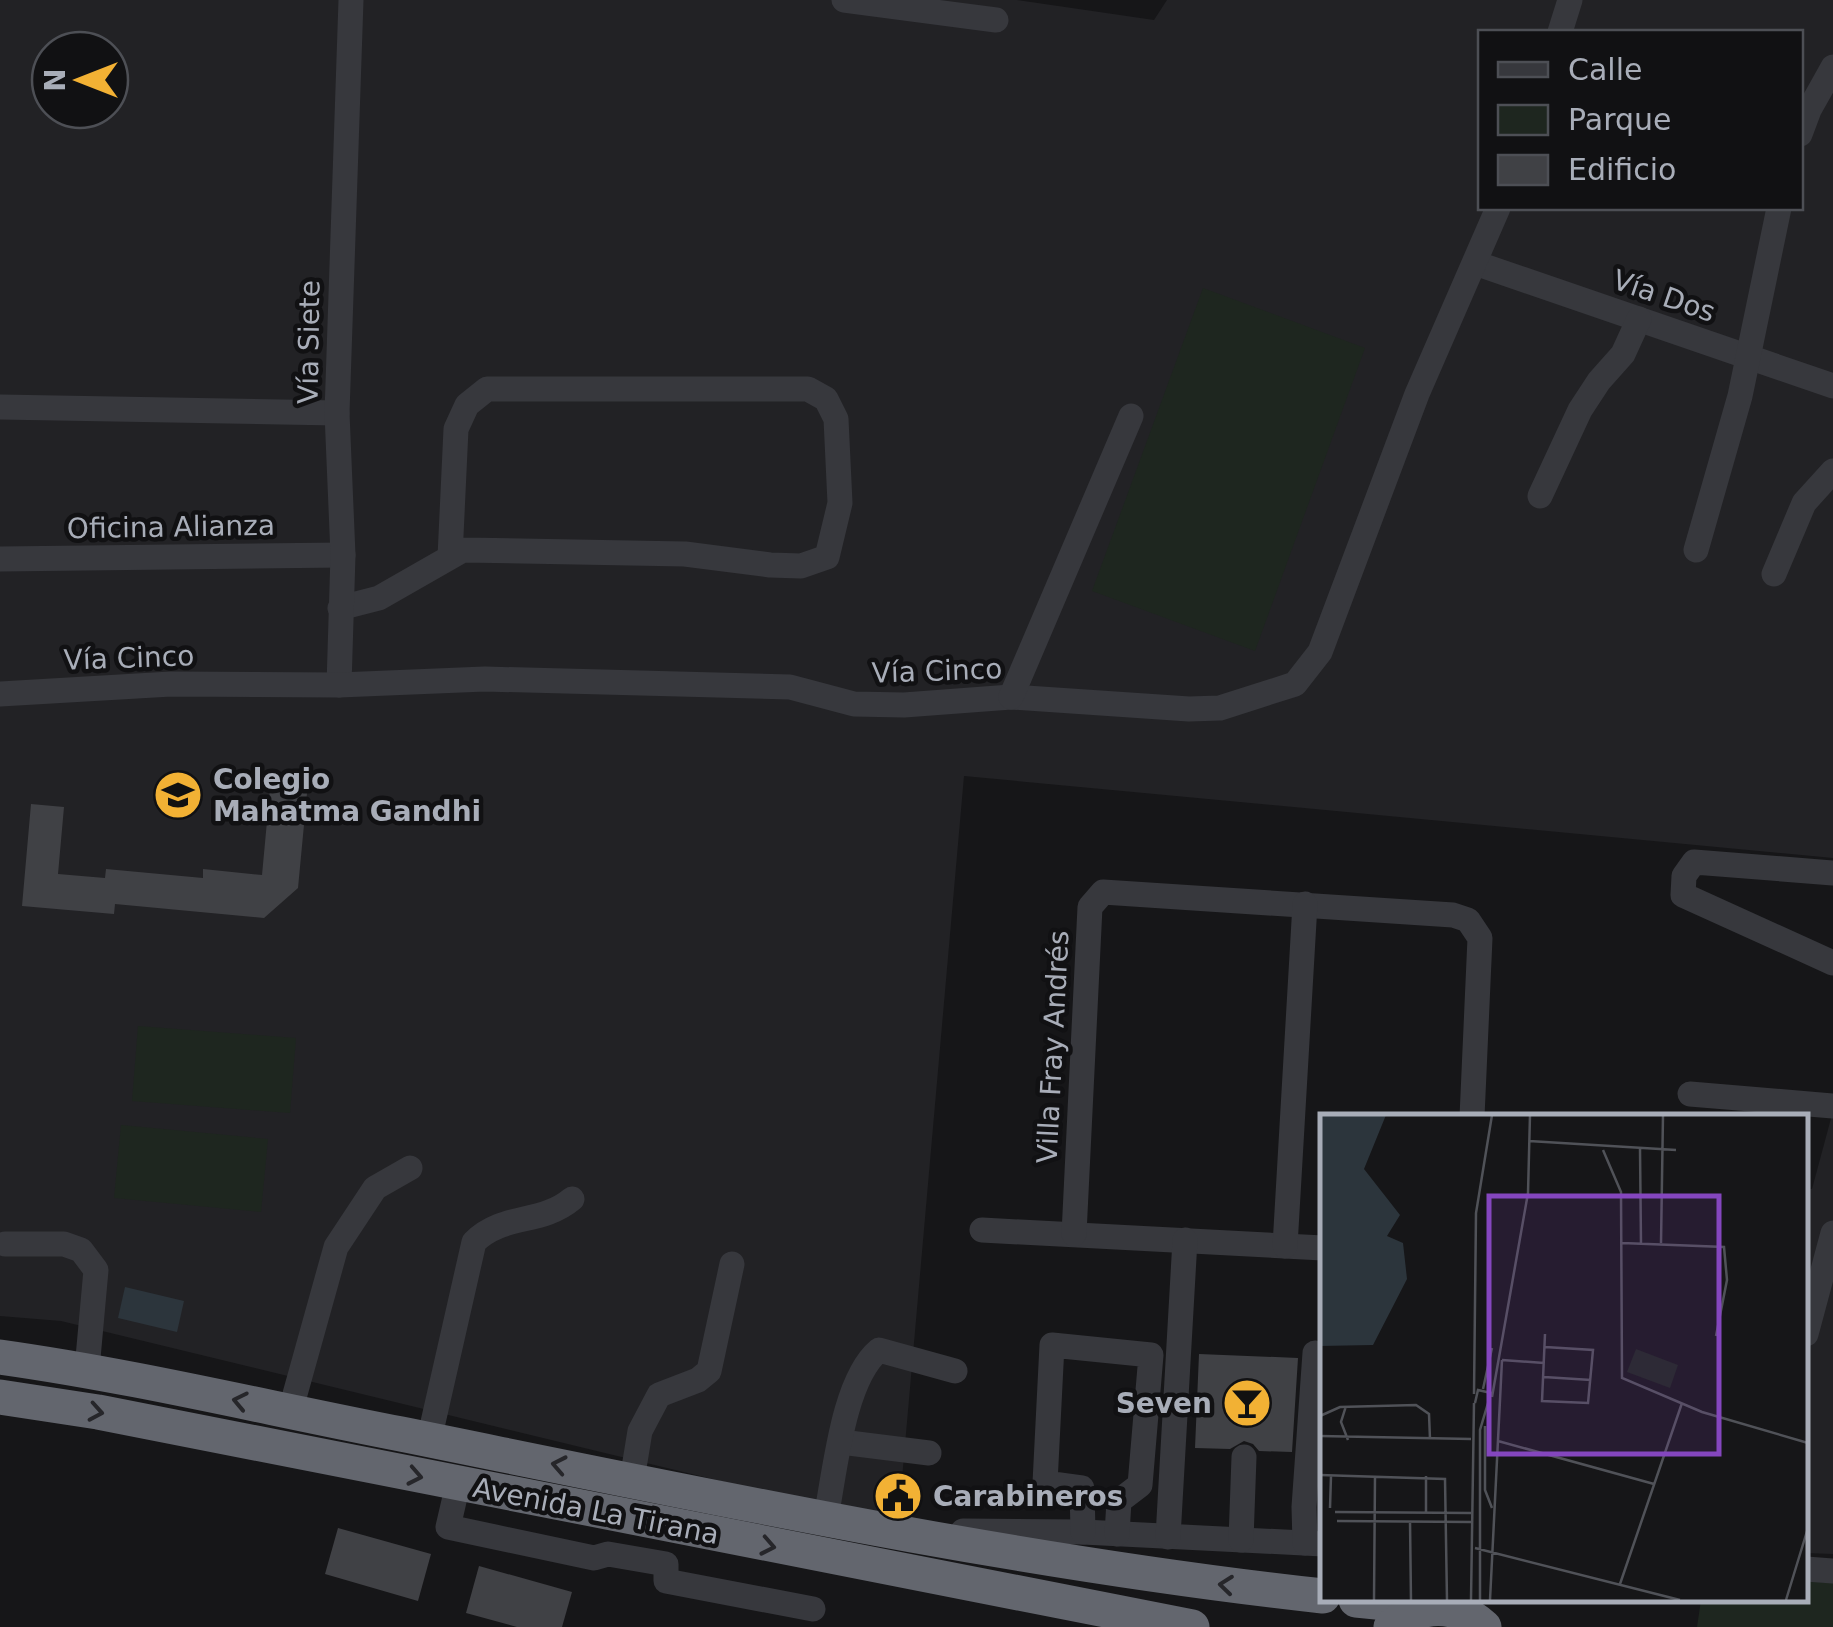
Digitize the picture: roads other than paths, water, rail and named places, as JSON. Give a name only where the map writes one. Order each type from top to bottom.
[{"type":"highway","name":"Avenida La Tirana","points":[[0,1358],[87,1370],[632,1480],[1110,1570],[1320,1596]]},
{"type":"highway","name":"Avenida La Tirana","points":[[0,1396],[1192,1627]]},
{"type":"highway","points":[[1375,1602],[1460,1612],[1484,1627]]},
{"type":"highway","points":[[1391,1627],[1412,1613],[1432,1608]]},
{"type":"street","name":"Vía Siete","points":[[339,685],[343,555],[337,413],[351,0]]},
{"type":"street","points":[[844,0],[996,20]]},
{"type":"street","points":[[1561,30],[1570,0]]},
{"type":"street","points":[[1803,128],[1833,66]]},
{"type":"street","name":"Vía Cinco","points":[[0,694],[171,684],[339,685],[485,680],[790,688],[854,704],[904,705],[1010,697],[1220,708],[1295,684],[1320,652],[1417,394],[1497,210]]},
{"type":"street","points":[[1696,550],[1740,396],[1779,210]]},
{"type":"street","name":"Vía Dos","points":[[1475,263],[1833,386]]},
{"type":"street","points":[[1540,496],[1580,410],[1623,354],[1639,319]]},
{"type":"street","points":[[340,608],[379,598],[463,550],[667,554],[801,566],[827,557],[840,503],[836,419],[826,399],[808,389],[487,389],[467,404],[456,430],[450,556]]},
{"type":"street","points":[[0,408],[337,413]]},
{"type":"street","points":[[1010,697],[1131,416]]},
{"type":"street","points":[[1774,574],[1804,503],[1833,471]]},
{"type":"street","name":"Oficina Alianza","points":[[0,559],[343,555]]},
{"type":"street","points":[[1833,873],[1694,862],[1684,876],[1682,895],[1833,963]]},
{"type":"street","name":"Villa Fray Andrés","points":[[1074,1234],[1092,900],[1103,892],[1453,915],[1474,925],[1480,945],[1472,1114]]},
{"type":"street","points":[[1285,1246],[1306,904]]},
{"type":"street","points":[[1690,1094],[1833,1106]]},
{"type":"street","points":[[290,1412],[336,1248],[374,1188],[410,1168]]},
{"type":"street","points":[[428,1440],[474,1242],[504,1222],[556,1213],[572,1199]]},
{"type":"street","points":[[982,1230],[1320,1248]]},
{"type":"street","points":[[1808,1327],[1833,1233]]},
{"type":"street","points":[[1168,1537],[1185,1240]]},
{"type":"street","points":[[6,1244],[64,1244],[81,1250],[96,1270],[87,1370]]},
{"type":"street","points":[[632,1480],[640,1430],[660,1395],[698,1380],[709,1371],[732,1264]]},
{"type":"street","points":[[1083,1532],[1082,1488],[1045,1483],[1052,1345],[1151,1355],[1140,1485],[1118,1501],[1117,1534]]},
{"type":"street","points":[[826,1517],[850,1402],[868,1359],[879,1350],[956,1371]]},
{"type":"street","points":[[1314,1353],[1304,1507],[1314,1544]]},
{"type":"street","points":[[841,1442],[929,1453]]},
{"type":"street","points":[[1242,1540],[1244,1457]]},
{"type":"street","points":[[458,1484],[448,1527],[594,1558],[608,1554],[666,1564],[666,1581],[812,1610]]},
{"type":"street","name":"Avenida La Tirana","points":[[895,1530],[1083,1532],[1314,1544]]},
{"type":"street","points":[[1808,1569],[1833,1571]]},
{"type":"place","name":"Colegio Mahatma Gandhi","points":[[178,795]]},
{"type":"place","name":"Seven","points":[[1247,1403]]},
{"type":"place","name":"Carabineros","points":[[898,1496]]}]
